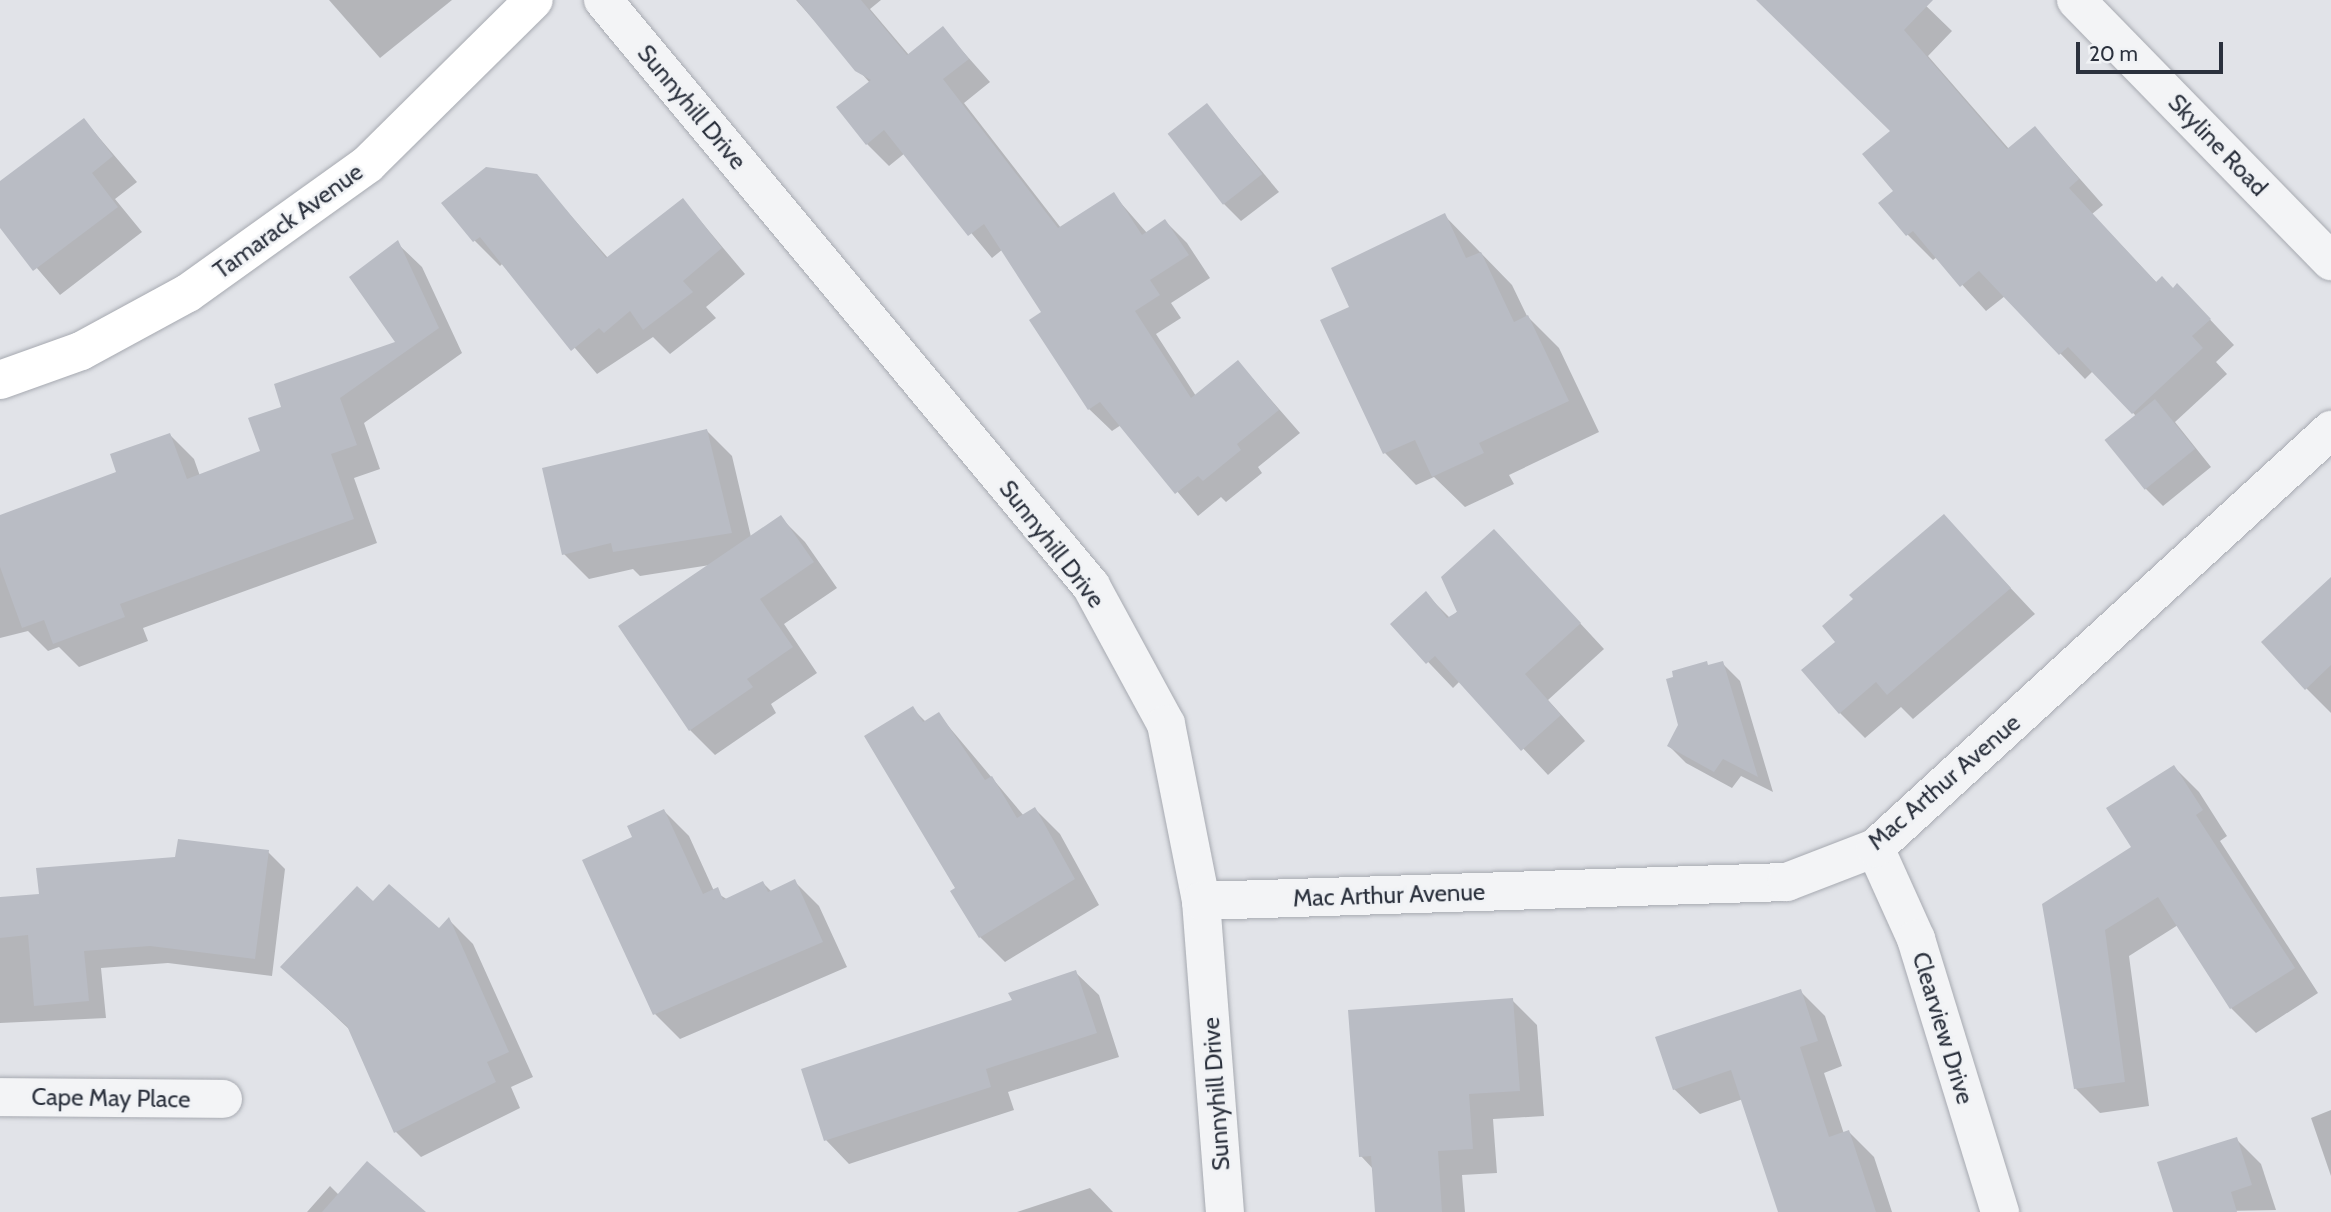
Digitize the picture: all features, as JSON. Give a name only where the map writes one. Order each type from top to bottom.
[{"type":"main road","name":"Tamarack Avenue","points":[[0,380],[81,351],[188,293],[368,164],[534,0]]},
{"type":"street","name":"Sunnyhill Drive","points":[[603,0],[1091,586],[1166,724],[1201,901],[1225,1212]]},
{"type":"street","name":"Skyline Road","points":[[2076,0],[2331,261]]},
{"type":"street","name":"Mac Arthur Avenue","points":[[1201,901],[1787,882],[1875,848],[2331,430]]},
{"type":"street","name":"Clearview Drive","points":[[1875,848],[1916,939],[2000,1212]]},
{"type":"street","name":"Cape May Place","points":[[0,1097],[222,1099]]},
{"type":"building","points":[[797,0],[861,0],[907,55],[943,26],[969,59],[943,79],[1058,228],[1114,192],[1142,235],[1165,219],[1189,255],[1150,280],[1160,295],[1135,311],[1191,398],[1238,360],[1279,410],[1237,444],[1241,450],[1203,481],[1198,476],[1175,494],[1100,402],[1088,410],[1029,320],[1041,312],[984,224],[968,236],[884,130],[866,145],[836,107],[871,80],[855,71]]},
{"type":"building","points":[[1756,0],[1933,0],[1904,30],[2007,149],[2035,126],[2079,179],[2069,188],[2156,282],[2162,276],[2173,288],[2177,283],[2211,319],[2192,336],[2203,348],[2132,414],[2068,347],[2059,355],[1979,271],[1960,287],[1913,231],[1906,236],[1878,203],[1893,191],[1862,154],[1890,131]]},
{"type":"building","points":[[1207,103],[1262,174],[1223,205],[1168,134]]},
{"type":"building","points":[[84,118],[113,156],[92,173],[118,207],[33,271],[0,228],[0,181]]},
{"type":"building","points":[[486,167],[537,174],[606,258],[683,198],[722,248],[683,281],[693,292],[643,330],[630,311],[604,333],[599,328],[571,351],[480,237],[473,242],[441,203]]},
{"type":"building","points":[[1445,213],[1466,258],[1481,252],[1514,322],[1528,315],[1569,401],[1479,443],[1484,453],[1432,477],[1415,440],[1383,454],[1320,320],[1349,307],[1331,268]]},
{"type":"building","points":[[398,240],[439,328],[340,398],[357,445],[331,454],[354,519],[120,604],[125,617],[53,644],[44,620],[22,628],[0,567],[0,515],[116,472],[110,454],[170,433],[187,479],[260,451],[248,418],[281,407],[274,384],[395,342],[349,277]]},
{"type":"building","points":[[2155,399],[2195,449],[2145,490],[2104,440]]},
{"type":"building","points":[[707,429],[732,533],[613,552],[611,543],[562,555],[542,468]]},
{"type":"building","points":[[1944,514],[2011,588],[1887,695],[1876,682],[1839,714],[1801,670],[1835,642],[1822,626],[1853,599],[1849,595]]},
{"type":"building","points":[[781,515],[814,562],[760,599],[793,647],[747,679],[753,687],[689,731],[618,626]]},
{"type":"building","points":[[1494,529],[1581,623],[1525,674],[1561,715],[1521,751],[1435,656],[1426,664],[1390,624],[1426,591],[1447,618],[1457,612],[1441,577]]},
{"type":"building","points":[[2331,577],[2331,665],[2305,690],[2261,642]]},
{"type":"building","points":[[1707,661],[1708,665],[1723,661],[1758,777],[1723,759],[1714,772],[1667,746],[1678,725],[1666,679],[1673,677],[1672,671]]},
{"type":"building","points":[[913,706],[923,722],[939,712],[985,780],[992,776],[1017,818],[1035,807],[1075,879],[979,938],[950,891],[955,888],[864,736]]},
{"type":"building","points":[[2174,765],[2203,810],[2196,815],[2295,968],[2230,1009],[2158,897],[2105,930],[2125,1082],[2074,1089],[2042,904],[2131,847],[2106,808]]},
{"type":"building","points":[[664,809],[703,894],[718,887],[723,900],[763,881],[768,892],[795,879],[823,942],[653,1015],[582,860],[632,837],[627,826]]},
{"type":"building","points":[[178,839],[269,850],[255,959],[150,946],[84,951],[89,1001],[34,1006],[28,935],[0,938],[0,897],[39,894],[36,868],[175,857]]},
{"type":"building","points":[[389,884],[439,928],[449,917],[509,1052],[487,1062],[496,1082],[394,1133],[347,1026],[280,967],[357,886],[373,901]]},
{"type":"building","points":[[1076,970],[1097,1033],[986,1069],[991,1087],[824,1141],[801,1069],[1012,1000],[1008,993]]},
{"type":"building","points":[[1801,989],[1818,1041],[1800,1047],[1829,1137],[1849,1130],[1876,1212],[1778,1212],[1731,1070],[1673,1090],[1655,1037]]},
{"type":"building","points":[[1513,998],[1520,1091],[1469,1094],[1473,1149],[1438,1151],[1442,1212],[1375,1212],[1371,1156],[1359,1157],[1348,1010]]},
{"type":"building","points":[[2237,1137],[2252,1185],[2231,1192],[2237,1212],[2173,1212],[2157,1162]]},
{"type":"building","points":[[367,1161],[426,1212],[322,1212]]}]
